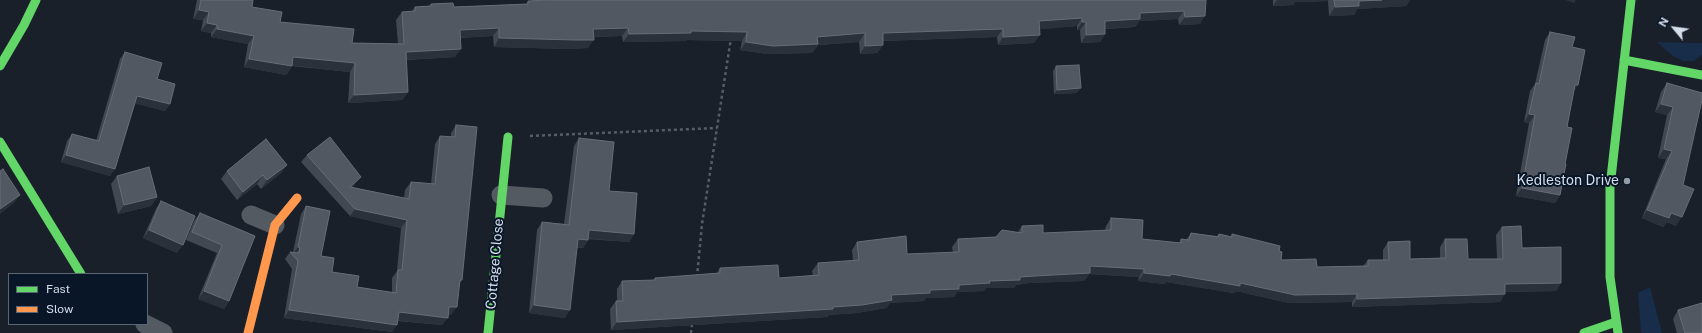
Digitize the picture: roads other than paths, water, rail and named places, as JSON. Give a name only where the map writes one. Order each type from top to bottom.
[{"type":"street","points":[[0,66],[24,25],[36,0]]},
{"type":"street","points":[[1618,333],[1610,276],[1610,186],[1631,0]]},
{"type":"street","points":[[1624,60],[1702,75]]},
{"type":"street","name":"Cottage Close","points":[[488,333],[508,137]]},
{"type":"street","points":[[0,142],[80,273]]},
{"type":"street","points":[[501,195],[543,198]]},
{"type":"street","points":[[248,333],[275,224],[284,211],[297,198]]},
{"type":"street","points":[[251,215],[275,224]]},
{"type":"street","points":[[1584,333],[1616,322]]},
{"type":"street","points":[[147,325],[163,333]]},
{"type":"place","name":"Kedleston Drive","points":[[1627,181]]}]
